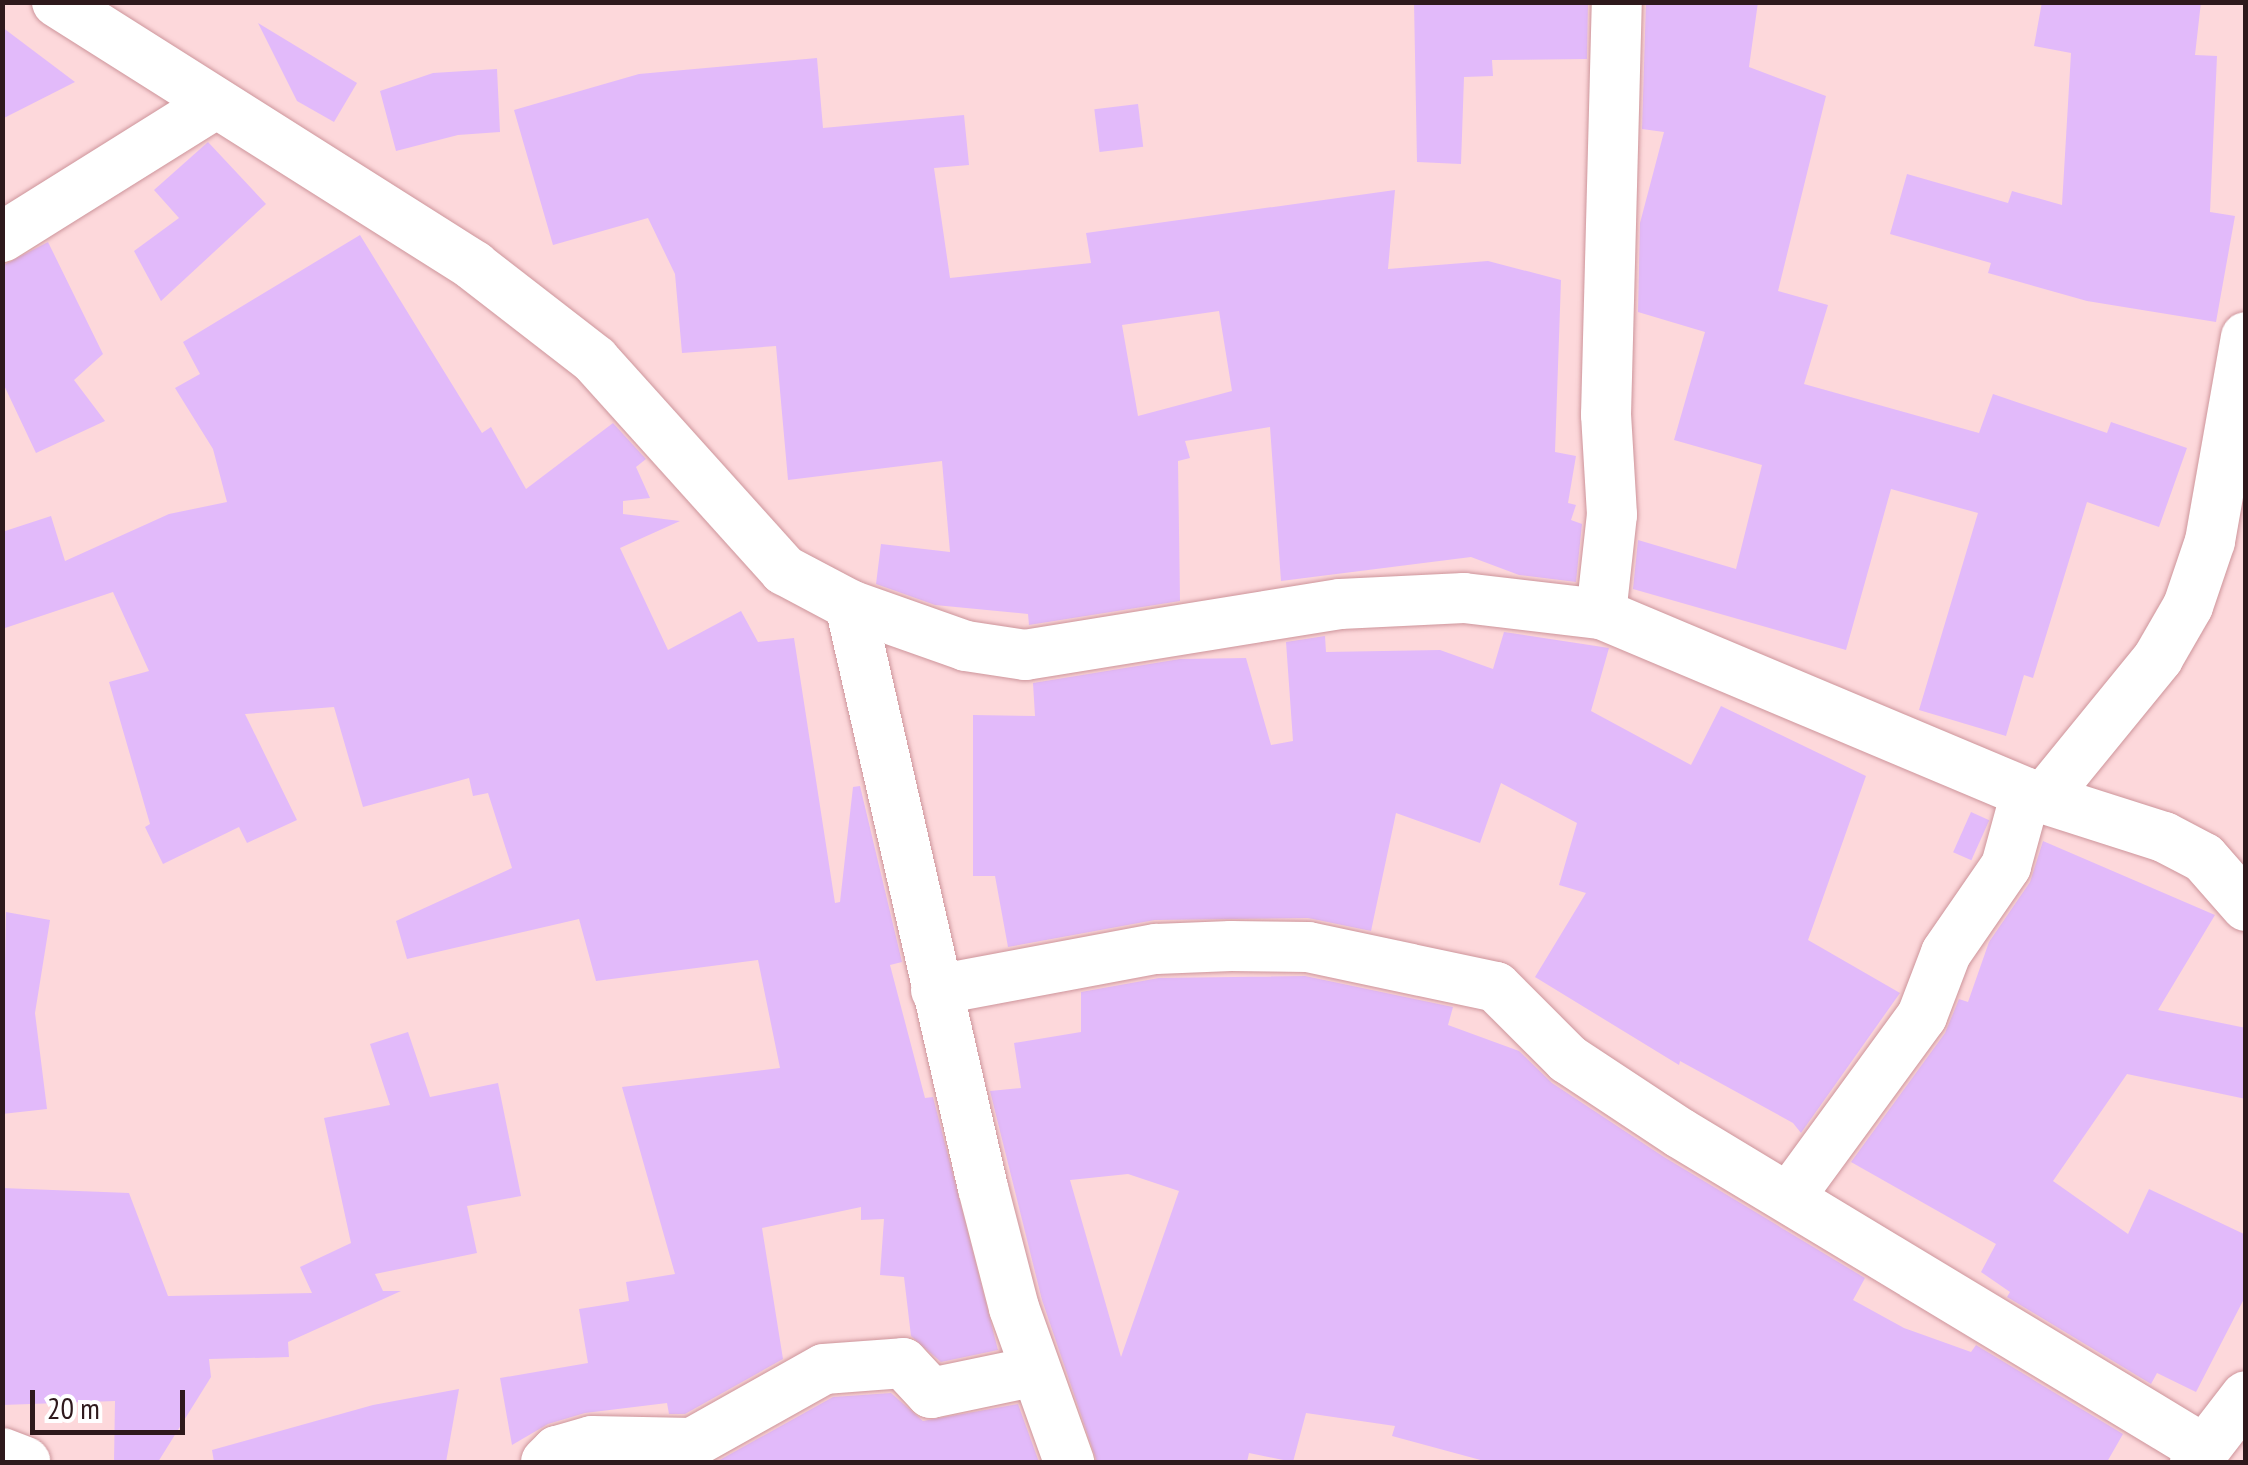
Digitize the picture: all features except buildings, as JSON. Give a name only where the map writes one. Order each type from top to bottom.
[{"type":"street","points":[[57,2],[213,105],[474,266],[595,360],[784,570],[850,605],[966,646],[1026,655],[1340,604],[1464,598],[1601,614],[2035,796],[2164,837],[2204,858],[2246,906]]},
{"type":"street","points":[[1601,614],[1612,515],[1606,414],[1617,2]]},
{"type":"street","points":[[2,237],[213,105]]},
{"type":"street","points":[[1791,1195],[1922,1016],[1946,953],[2006,866],[2035,796],[2158,658],[2188,606],[2210,541],[2246,337]]},
{"type":"street","points":[[850,605],[936,990],[1014,1308],[1068,1462]]},
{"type":"street","points":[[936,990],[1156,948],[1308,946],[1496,987],[1568,1059],[1791,1195],[2200,1456],[2246,1396]]},
{"type":"street","points":[[546,1462],[557,1451],[592,1442],[692,1442],[824,1369],[904,1364],[931,1393],[1036,1372]]},
{"type":"street","points":[[2,1453],[25,1462]]}]
